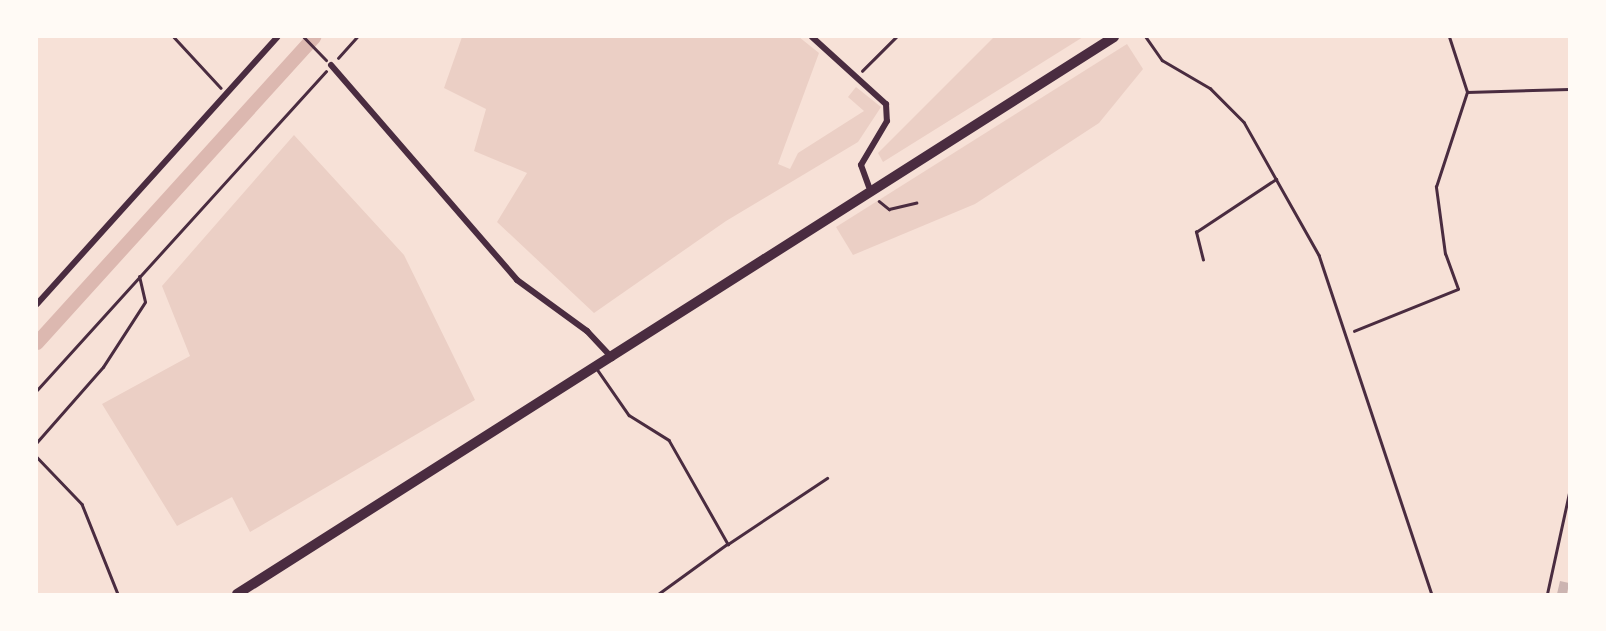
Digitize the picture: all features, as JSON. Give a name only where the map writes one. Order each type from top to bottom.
[{"type":"main road","points":[[237,594],[612,358],[869,187],[1114,37]]},
{"type":"street","points":[[37,304],[228,95],[277,37]]},
{"type":"street","points":[[812,37],[857,75],[889,113],[864,154],[869,187]]},
{"type":"street","points":[[331,65],[517,279],[587,331],[612,358]]},
{"type":"lane","points":[[1146,37],[1162,60],[1226,101],[1276,179],[1319,255],[1432,594]]},
{"type":"lane","points":[[1203,260],[1196,232],[1276,179]]},
{"type":"lane","points":[[596,368],[629,415],[668,440],[728,544]]},
{"type":"lane","points":[[37,457],[82,504],[118,594]]},
{"type":"lane","points":[[659,594],[827,478]]},
{"type":"path","points":[[174,37],[228,95]]},
{"type":"path","points":[[304,37],[331,65]]},
{"type":"path","points":[[37,390],[357,37]]},
{"type":"path","points":[[857,75],[896,37]]},
{"type":"path","points":[[1346,334],[1458,289],[1445,254],[1436,187],[1467,92],[1449,37]]},
{"type":"path","points":[[1467,92],[1569,89]]},
{"type":"path","points":[[869,187],[884,209],[916,203]]},
{"type":"path","points":[[37,442],[103,367],[145,302],[139,277]]},
{"type":"path","points":[[1547,594],[1569,492]]},
{"type":"shaded area","points":[[462,37],[799,37],[819,53],[778,164],[790,169],[798,153],[864,111],[848,97],[856,87],[881,107],[858,142],[726,221],[594,313],[497,222],[527,173],[474,151],[486,109],[444,88]]},
{"type":"shaded area","points":[[994,37],[1083,37],[883,162],[878,153]]},
{"type":"shaded area","points":[[1127,44],[1143,69],[1099,123],[975,204],[853,255],[836,227]]},
{"type":"shaded area","points":[[294,135],[404,255],[475,400],[250,532],[232,497],[177,526],[102,404],[190,356],[162,286]]},
{"type":"building","points":[[1560,581],[1569,583],[1567,594],[1557,594]]},
{"type":"waterway","points":[[37,343],[314,37]]}]
